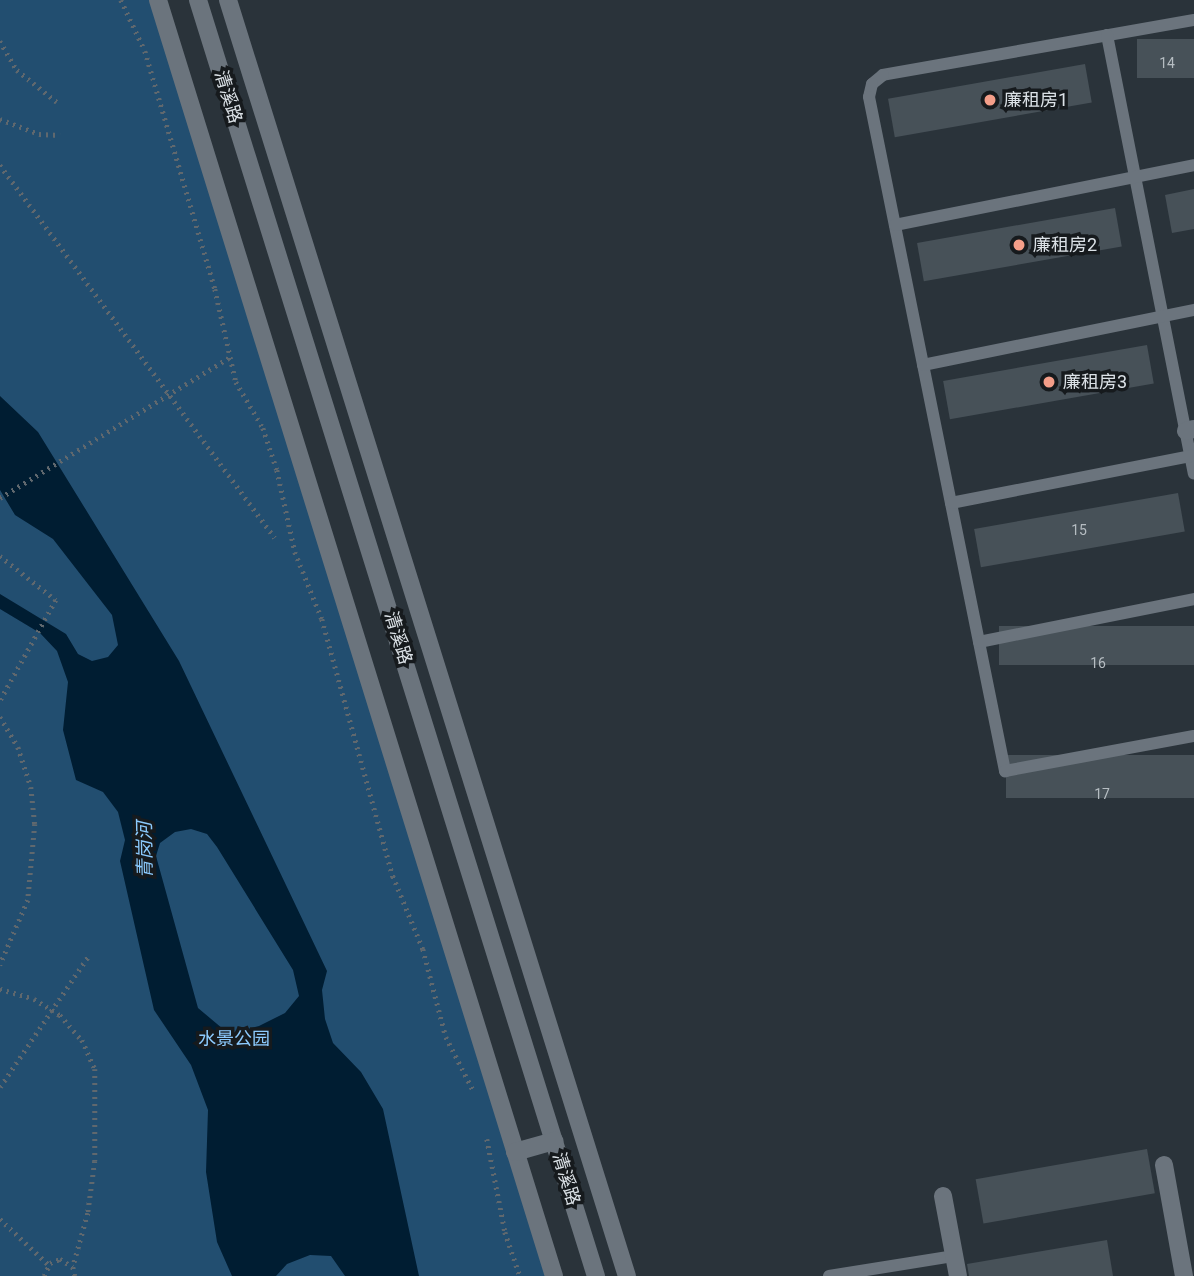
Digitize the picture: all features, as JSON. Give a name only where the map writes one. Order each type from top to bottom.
[{"type":"main road","points":[[158,0],[554,1276]]},
{"type":"main road","name":"清溪路","points":[[198,0],[596,1276]]},
{"type":"main road","points":[[228,0],[626,1276]]},
{"type":"main road","points":[[515,1153],[554,1140]]},
{"type":"main road","points":[[1164,1165],[1184,1276]]},
{"type":"main road","points":[[943,1196],[958,1276]]},
{"type":"lane","points":[[1194,20],[883,75],[872,85],[869,97],[1004,771],[1194,736]]},
{"type":"lane","points":[[1107,35],[1163,316],[1190,430],[1194,472]]},
{"type":"lane","points":[[895,225],[1194,165]]},
{"type":"lane","points":[[923,365],[1194,310]]},
{"type":"lane","points":[[951,503],[1191,456]]},
{"type":"lane","points":[[979,642],[1194,599]]},
{"type":"lane","points":[[829,1276],[954,1256]]},
{"type":"path","points":[[121,0],[145,51],[215,289],[236,382],[263,428],[277,470],[295,552],[322,619],[389,865],[423,949],[446,1037],[474,1092]]},
{"type":"path","points":[[0,41],[17,70],[57,102]]},
{"type":"path","points":[[0,119],[39,134],[60,135]]},
{"type":"path","points":[[0,165],[167,397],[275,538]]},
{"type":"path","points":[[0,498],[230,356]]},
{"type":"path","points":[[0,556],[56,600],[0,701]]},
{"type":"path","points":[[0,717],[18,747],[31,787],[35,824],[28,900],[0,965]]},
{"type":"path","points":[[0,1087],[89,955]]},
{"type":"path","points":[[0,989],[34,999],[52,1010],[82,1040],[95,1069],[94,1161],[88,1213],[72,1267],[75,1276]]},
{"type":"path","points":[[486,1129],[505,1232],[520,1276]]},
{"type":"path","points":[[0,1219],[48,1264]]},
{"type":"path","points":[[44,1276],[48,1264],[60,1259],[72,1267]]},
{"type":"green space","name":"水景公园","points":[[0,0],[158,0],[554,1276],[0,1276]]},
{"type":"water","name":"青岗河","points":[[0,396],[38,432],[179,661],[327,971],[322,990],[325,1019],[333,1043],[361,1072],[383,1109],[419,1276],[345,1276],[331,1256],[310,1255],[287,1264],[276,1276],[232,1276],[217,1242],[206,1172],[208,1110],[191,1065],[154,1010],[120,861],[125,840],[118,812],[103,792],[76,780],[63,730],[68,682],[57,651],[40,633],[0,609],[0,594],[66,634],[78,654],[92,661],[108,657],[118,645],[112,615],[53,539],[15,515],[0,490]],"holes":[[[191,829],[207,834],[293,970],[299,996],[285,1013],[259,1026],[229,1034],[198,1008],[156,856],[160,843],[175,832]]]},
{"type":"building","points":[[1137,39],[1194,39],[1194,78],[1137,78]]},
{"type":"building","name":"廉租房1","points":[[1085,64],[1092,102],[895,137],[888,99]]},
{"type":"building","points":[[1194,189],[1194,229],[1172,233],[1165,195]]},
{"type":"building","name":"廉租房2","points":[[1115,208],[1122,246],[924,281],[917,243]]},
{"type":"building","name":"廉租房3","points":[[1147,345],[1154,383],[950,419],[943,381]]},
{"type":"building","points":[[1178,493],[1185,531],[981,567],[974,529]]},
{"type":"building","points":[[999,626],[1194,626],[1194,665],[999,665]]},
{"type":"building","points":[[1006,755],[1194,755],[1194,798],[1006,798]]},
{"type":"building","points":[[1147,1149],[1155,1193],[983,1224],[976,1179]]},
{"type":"building","points":[[1107,1240],[1113,1276],[969,1276],[967,1264]]},
{"type":"place","name":"廉租房1","points":[[990,100]]},
{"type":"place","name":"廉租房2","points":[[1019,245]]},
{"type":"place","name":"廉租房3","points":[[1049,382]]}]
